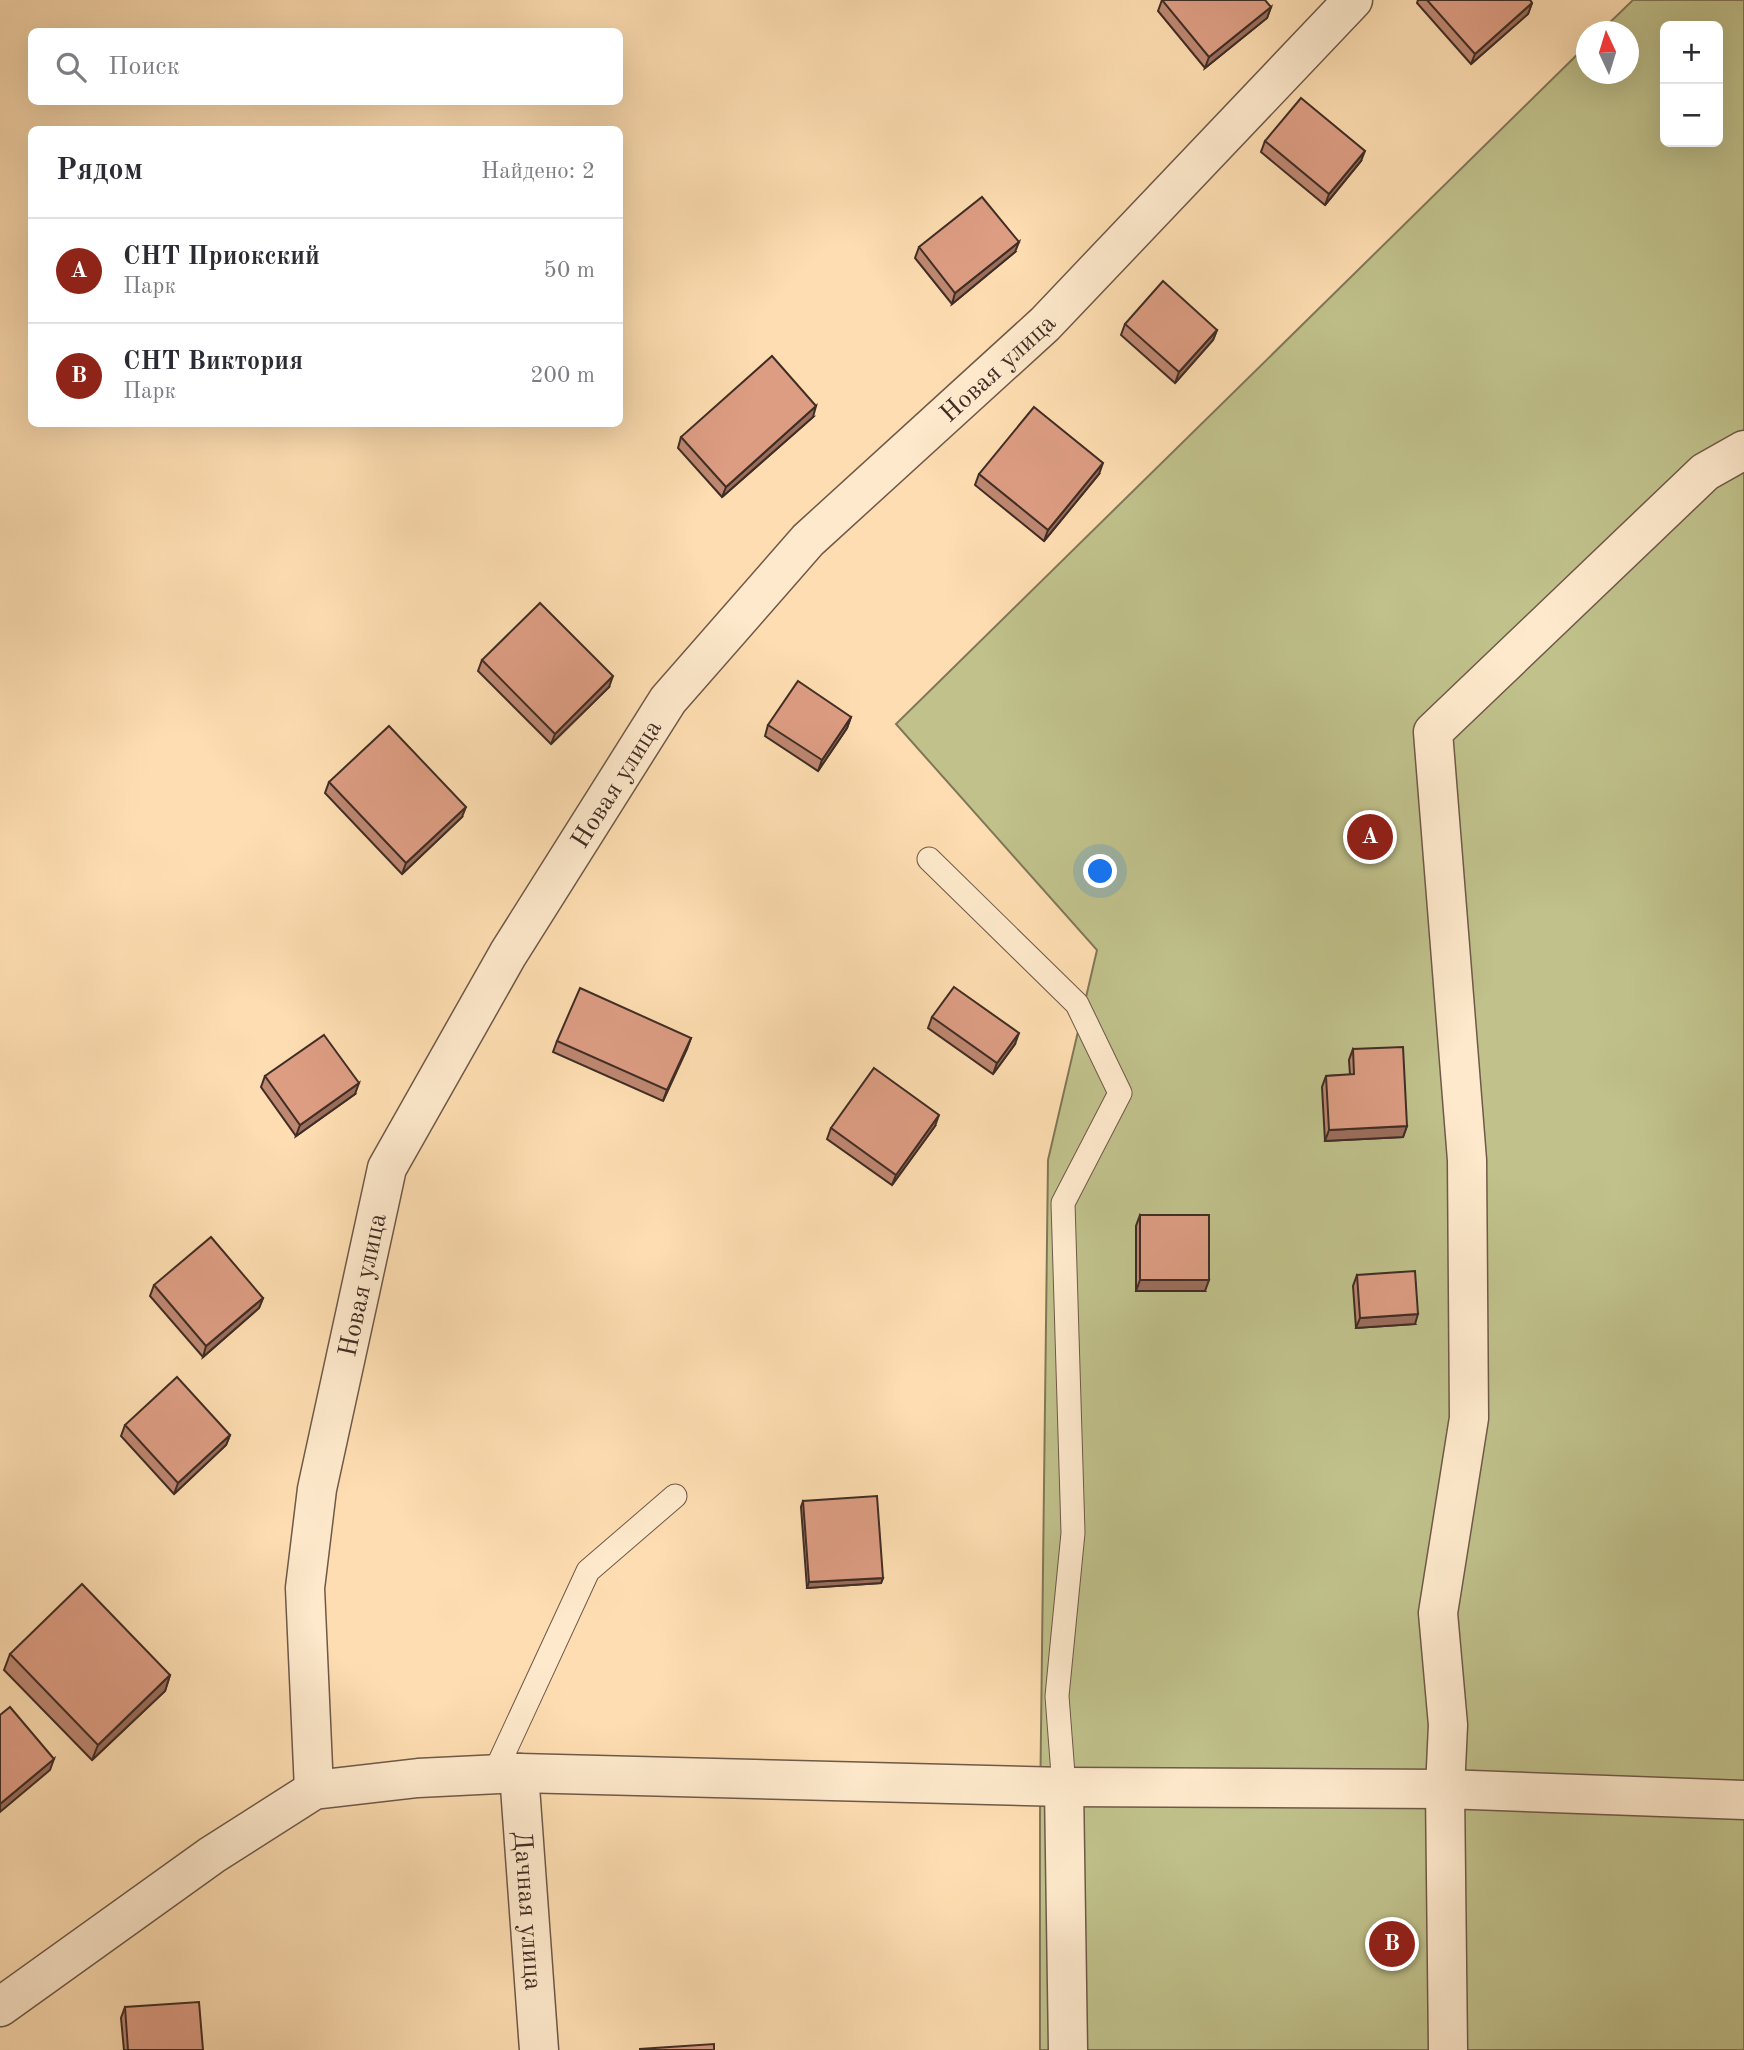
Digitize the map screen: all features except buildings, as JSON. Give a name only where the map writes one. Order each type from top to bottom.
[{"type":"street","name":"Новая улица","points":[[314,1790],[305,1588],[317,1489],[387,1168],[508,954],[668,700],[808,540],[1045,324],[1353,0]]},
{"type":"street","points":[[1448,2050],[1445,1789],[1448,1725],[1438,1613],[1469,1418],[1467,1160],[1433,732],[1705,472],[1744,450]]},
{"type":"street","points":[[0,2007],[212,1856],[314,1790],[418,1778],[506,1773],[1064,1787],[1445,1789],[1744,1800]]},
{"type":"street","name":"Дачная улица","points":[[506,1773],[539,2050]]},
{"type":"street","points":[[1064,1787],[1068,2050]]},
{"type":"lane","points":[[929,859],[1077,1004],[1120,1093],[1063,1203],[1073,1533],[1058,1696],[1064,1787]]},
{"type":"lane","points":[[506,1773],[588,1571],[675,1496]]},
{"type":"green space","points":[[1633,0],[1744,0],[1744,2050],[1040,2050],[1040,1814],[1048,1160],[1097,950],[896,724],[1576,56],[1576,84],[1639,84],[1639,21],[1611,21]]},
{"type":"place","name":"СНТ Приокский","points":[[1370,837]]},
{"type":"place","name":"СНТ Виктория","points":[[1392,1944]]}]
